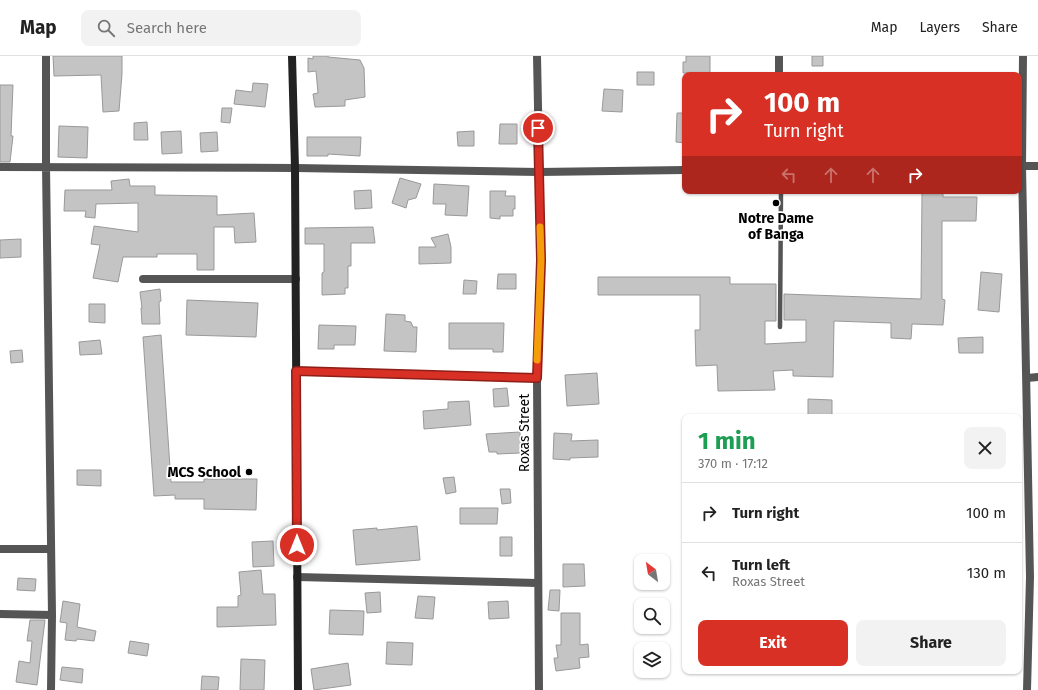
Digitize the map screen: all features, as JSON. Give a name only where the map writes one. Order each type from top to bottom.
[{"type":"main road","points":[[292,56],[295,168],[298,690]]},
{"type":"street","points":[[46,56],[50,549],[52,615],[51,690]]},
{"type":"street","name":"Roxas Street","points":[[537,56],[541,260],[537,378],[537,583],[539,690]]},
{"type":"street","points":[[779,56],[779,72]]},
{"type":"street","points":[[1022,111],[1023,56]]},
{"type":"street","points":[[1022,166],[1038,166]]},
{"type":"street","points":[[0,167],[295,168],[539,172],[682,170]]},
{"type":"street","points":[[1022,194],[1027,378],[1027,437],[1034,577],[1027,690]]},
{"type":"street","points":[[143,278],[296,279]]},
{"type":"street","points":[[296,371],[537,378]]},
{"type":"street","points":[[1027,378],[1038,377]]},
{"type":"street","points":[[0,549],[50,549]]},
{"type":"street","points":[[297,577],[537,583]]},
{"type":"street","points":[[0,614],[52,615]]},
{"type":"lane","points":[[780,327],[781,194]]},
{"type":"building","points":[[53,56],[122,56],[119,111],[103,112],[101,75],[54,76]]},
{"type":"building","points":[[313,56],[328,56],[360,60],[364,68],[365,97],[345,100],[345,106],[315,107],[313,94],[318,93],[316,71],[308,72],[308,58],[313,59]]},
{"type":"building","points":[[686,56],[710,56],[710,72],[683,72],[683,62],[686,62]]},
{"type":"building","points":[[812,56],[823,56],[823,66],[812,66]]},
{"type":"building","points":[[637,72],[654,72],[654,85],[637,85]]},
{"type":"building","points":[[253,83],[268,84],[265,107],[234,104],[236,90],[252,92]]},
{"type":"building","points":[[0,85],[13,85],[11,136],[13,136],[10,162],[0,162]]},
{"type":"building","points":[[604,89],[623,90],[622,112],[602,111]]},
{"type":"building","points":[[222,108],[232,108],[230,123],[221,122]]},
{"type":"building","points":[[677,113],[682,113],[682,143],[676,142]]},
{"type":"building","points":[[147,122],[148,140],[134,140],[134,123]]},
{"type":"building","points":[[500,124],[517,124],[517,144],[499,144]]},
{"type":"building","points":[[59,126],[88,127],[87,158],[58,157]]},
{"type":"building","points":[[181,131],[182,153],[162,154],[161,132]]},
{"type":"building","points":[[474,131],[474,146],[458,146],[457,132]]},
{"type":"building","points":[[217,132],[218,151],[201,152],[200,133]]},
{"type":"building","points":[[307,137],[361,137],[360,156],[328,154],[328,156],[307,156]]},
{"type":"building","points":[[400,178],[421,184],[416,198],[408,200],[406,208],[392,203]]},
{"type":"building","points":[[129,179],[130,186],[155,186],[155,195],[217,196],[217,215],[254,213],[256,242],[235,243],[234,227],[214,227],[214,270],[197,270],[197,254],[157,254],[157,257],[123,257],[118,282],[93,278],[100,245],[91,244],[94,226],[138,232],[138,203],[96,204],[95,218],[85,217],[86,211],[64,211],[65,190],[112,190],[111,181]]},
{"type":"building","points":[[434,184],[469,186],[467,216],[445,215],[446,204],[433,204]]},
{"type":"building","points":[[371,190],[372,208],[355,209],[354,191]]},
{"type":"building","points":[[490,191],[506,191],[505,196],[515,196],[515,209],[513,209],[513,216],[500,216],[500,219],[490,218]]},
{"type":"building","points":[[922,194],[943,194],[943,197],[977,197],[976,221],[942,221],[942,299],[945,300],[943,325],[912,324],[911,339],[891,338],[891,323],[834,321],[833,377],[793,376],[793,370],[773,371],[775,390],[718,391],[717,365],[696,366],[695,330],[700,330],[700,295],[598,295],[598,277],[730,277],[730,284],[776,284],[776,321],[765,321],[765,344],[806,342],[806,320],[784,320],[784,294],[921,299]]},
{"type":"building","points":[[373,227],[375,243],[351,243],[351,266],[348,266],[348,288],[345,288],[345,294],[322,295],[324,244],[305,244],[305,228]]},
{"type":"building","points":[[448,234],[451,247],[451,263],[419,264],[419,247],[436,247],[431,238]]},
{"type":"building","points":[[21,239],[21,257],[0,258],[0,240]]},
{"type":"building","points":[[981,272],[1002,274],[999,312],[978,310]]},
{"type":"building","points":[[498,274],[516,274],[516,289],[497,289]]},
{"type":"building","points":[[464,280],[477,281],[476,294],[463,294]]},
{"type":"building","points":[[160,289],[160,324],[142,324],[140,292]]},
{"type":"building","points":[[187,300],[258,303],[256,337],[186,335]]},
{"type":"building","points":[[89,304],[105,304],[105,323],[89,322]]},
{"type":"building","points":[[386,314],[405,315],[405,321],[411,322],[413,327],[417,327],[416,352],[384,351]]},
{"type":"building","points":[[449,323],[504,323],[503,352],[493,352],[493,349],[449,349]]},
{"type":"building","points":[[319,325],[356,326],[355,345],[334,345],[334,349],[318,349]]},
{"type":"building","points":[[161,335],[171,482],[204,482],[204,479],[257,479],[256,510],[204,509],[204,499],[175,499],[175,495],[154,496],[143,337]]},
{"type":"building","points":[[983,337],[983,353],[959,353],[958,338]]},
{"type":"building","points":[[100,340],[102,354],[80,355],[79,342]]},
{"type":"building","points":[[22,350],[23,362],[11,363],[10,351]]},
{"type":"building","points":[[597,373],[599,404],[567,406],[565,375]]},
{"type":"building","points":[[507,388],[509,406],[494,407],[493,389]]},
{"type":"building","points":[[808,399],[832,400],[832,414],[808,414]]},
{"type":"building","points":[[469,401],[471,425],[424,429],[423,411],[448,409],[448,402]]},
{"type":"building","points":[[520,432],[521,453],[497,454],[497,452],[489,452],[486,434]]},
{"type":"building","points":[[554,433],[572,434],[571,441],[598,440],[598,457],[570,458],[570,460],[553,459]]},
{"type":"building","points":[[77,470],[101,470],[101,486],[77,485]]},
{"type":"building","points":[[454,477],[456,492],[446,494],[443,478]]},
{"type":"building","points":[[500,489],[510,489],[511,503],[502,504]]},
{"type":"building","points":[[460,508],[498,508],[497,524],[460,524]]},
{"type":"building","points":[[417,526],[420,560],[356,565],[353,530],[377,528],[377,530]]},
{"type":"building","points":[[500,537],[512,537],[512,556],[500,556]]},
{"type":"building","points":[[273,541],[274,566],[253,567],[252,542]]},
{"type":"building","points":[[563,564],[584,564],[585,586],[563,587]]},
{"type":"building","points":[[261,570],[263,594],[275,594],[276,625],[217,627],[217,607],[238,607],[238,596],[241,595],[239,572]]},
{"type":"building","points":[[18,578],[36,579],[35,591],[17,590]]},
{"type":"building","points":[[550,590],[560,590],[559,611],[548,610]]},
{"type":"building","points":[[380,592],[381,612],[367,613],[365,593]]},
{"type":"building","points":[[418,596],[435,597],[433,619],[415,618]]},
{"type":"building","points":[[63,601],[80,604],[77,627],[96,631],[94,641],[77,639],[76,641],[65,640],[67,623],[60,622]]},
{"type":"building","points":[[508,601],[509,618],[489,619],[488,602]]},
{"type":"building","points":[[330,610],[364,611],[363,635],[329,634]]},
{"type":"building","points":[[561,613],[580,613],[580,645],[588,644],[589,657],[579,658],[580,668],[556,671],[554,658],[558,658],[556,645],[561,645]]},
{"type":"building","points":[[30,620],[45,620],[37,685],[16,682],[19,661],[30,663],[32,641],[27,641]]},
{"type":"building","points":[[130,641],[149,644],[147,656],[128,653]]},
{"type":"building","points":[[387,642],[413,643],[412,665],[386,664]]},
{"type":"building","points":[[241,659],[265,660],[264,690],[240,690]]},
{"type":"building","points":[[348,663],[351,685],[314,690],[311,669]]},
{"type":"building","points":[[62,667],[83,669],[82,683],[60,680]]},
{"type":"building","points":[[202,676],[219,677],[218,690],[201,690]]},
{"type":"slow traffic","points":[[537,360],[541,260],[540,227]]},
{"type":"place","name":"Notre Dame of Banga","points":[[776,203]]},
{"type":"place","name":"MCS School","points":[[249,472]]},
{"type":"route","points":[[297,545],[296,371],[537,378],[541,260],[538,128]]}]
